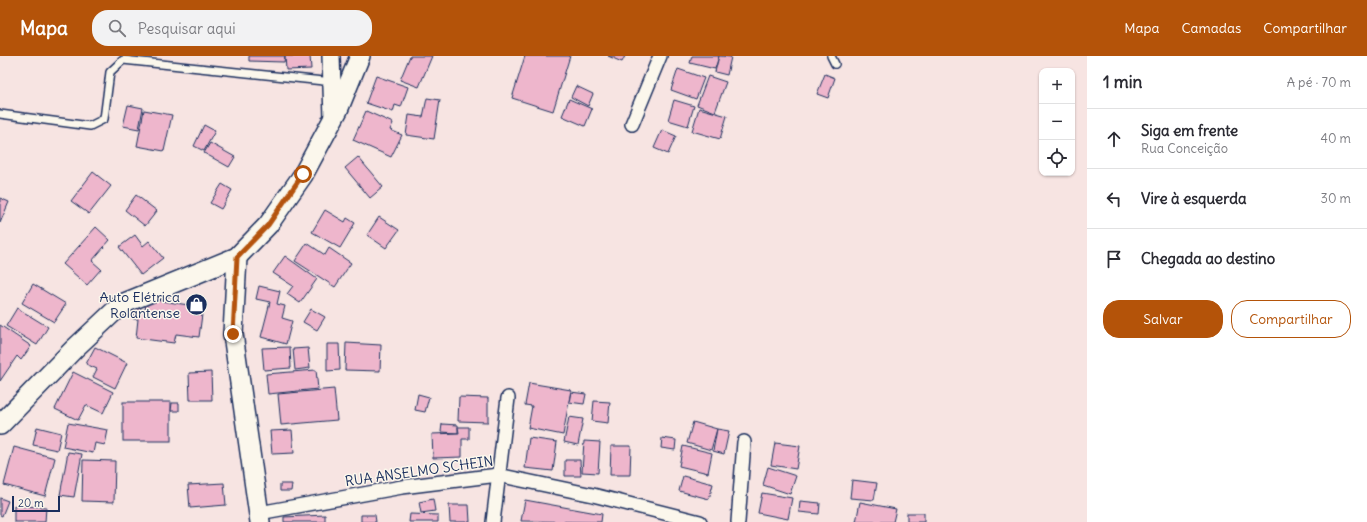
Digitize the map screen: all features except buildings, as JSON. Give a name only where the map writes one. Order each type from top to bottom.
[{"type":"main road","points":[[0,425],[74,349],[122,304],[237,257],[268,225],[303,174],[333,118],[360,56]]},
{"type":"main road","points":[[237,257],[233,334],[259,517]]},
{"type":"street","points":[[331,56],[333,118]]},
{"type":"street","points":[[632,124],[660,56]]},
{"type":"street","points":[[494,522],[498,475],[508,398]]},
{"type":"street","points":[[738,522],[744,442]]},
{"type":"street","name":"RUA ANSELMO SCHEIN","points":[[259,517],[402,487],[498,475],[594,495],[700,522]]},
{"type":"lane","points":[[831,56],[835,64]]},
{"type":"lane","points":[[0,114],[90,126],[104,119],[110,72],[122,60],[333,82]]},
{"type":"place","name":"Auto Elétrica Rolantense","points":[[196,305]]},
{"type":"route","points":[[233,334],[237,257],[268,225],[303,174]]}]
